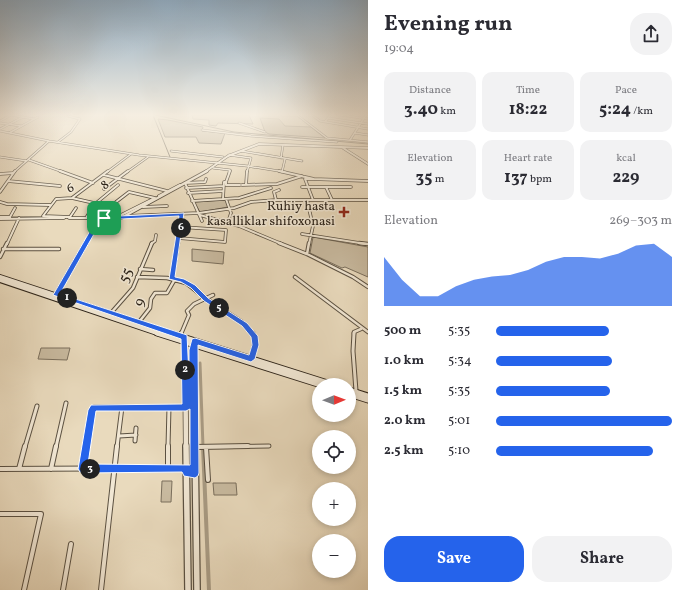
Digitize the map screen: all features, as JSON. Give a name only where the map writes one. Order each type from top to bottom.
[{"type":"main road","points":[[0,277],[139,322],[194,343],[312,382]]},
{"type":"main road","points":[[0,280],[183,338]]},
{"type":"main road","points":[[194,343],[312,378]]},
{"type":"main road","points":[[356,393],[368,396]]},
{"type":"main road","points":[[356,394],[368,400]]},
{"type":"street","points":[[0,192],[14,173],[47,143]]},
{"type":"street","points":[[61,143],[132,154],[248,166],[304,176],[312,179]]},
{"type":"street","points":[[338,143],[342,147],[368,164]]},
{"type":"street","points":[[0,218],[122,218],[214,168],[229,155],[263,144],[368,148]]},
{"type":"street","points":[[281,158],[283,145]]},
{"type":"street","points":[[171,151],[223,157]]},
{"type":"street","points":[[241,151],[302,161]]},
{"type":"street","name":"6","points":[[56,218],[42,216],[56,199],[72,198],[132,154]]},
{"type":"street","points":[[229,155],[250,158],[246,185]]},
{"type":"street","points":[[104,189],[149,156]]},
{"type":"street","points":[[0,157],[28,161],[93,183]]},
{"type":"street","points":[[282,172],[285,159]]},
{"type":"street","points":[[214,168],[230,170],[226,182],[224,182],[223,199]]},
{"type":"street","points":[[0,174],[2,172],[14,173]]},
{"type":"street","points":[[104,175],[167,191]]},
{"type":"street","points":[[226,182],[226,185],[277,184],[304,176]]},
{"type":"street","points":[[185,183],[205,182],[206,179]]},
{"type":"street","points":[[313,200],[305,179],[368,182]]},
{"type":"street","points":[[7,181],[60,186]]},
{"type":"street","points":[[185,183],[188,193],[202,221]]},
{"type":"street","name":"8","points":[[86,217],[95,204],[118,185]]},
{"type":"street","points":[[104,218],[121,215],[156,199],[167,191],[180,185]]},
{"type":"street","points":[[186,188],[224,186]]},
{"type":"street","points":[[302,187],[351,187]]},
{"type":"street","points":[[326,187],[332,200]]},
{"type":"street","points":[[192,201],[239,198],[271,188]]},
{"type":"street","points":[[276,200],[274,192],[279,190]]},
{"type":"street","points":[[188,193],[223,191]]},
{"type":"street","points":[[56,295],[104,218],[116,202],[129,192],[156,199]]},
{"type":"street","points":[[72,198],[95,204]]},
{"type":"street","points":[[226,199],[232,217],[228,222]]},
{"type":"street","points":[[200,215],[251,202],[276,200],[368,200]]},
{"type":"street","points":[[307,200],[313,226],[307,254]]},
{"type":"street","points":[[0,202],[7,204],[50,205]]},
{"type":"street","points":[[143,207],[167,206]]},
{"type":"street","points":[[0,218],[10,217],[15,208]]},
{"type":"street","points":[[56,218],[71,216],[76,208]]},
{"type":"street","points":[[56,218],[58,214]]},
{"type":"street","points":[[125,216],[182,214],[200,215],[228,222],[307,254],[353,276],[368,287]]},
{"type":"street","name":"9","points":[[139,322],[150,308],[153,296],[157,293],[168,293],[173,279],[182,214]]},
{"type":"street","points":[[0,257],[19,218]]},
{"type":"street","points":[[179,238],[225,242],[226,230],[181,227]]},
{"type":"street","points":[[302,234],[368,244]]},
{"type":"street","name":"55","points":[[111,313],[130,292],[151,243],[155,242],[156,235]]},
{"type":"street","points":[[3,249],[59,249]]},
{"type":"street","points":[[140,269],[153,270]]},
{"type":"street","points":[[136,277],[182,280],[193,286],[206,299],[234,316],[253,333],[255,345],[251,359]]},
{"type":"street","points":[[295,277],[361,329],[368,332]]},
{"type":"street","points":[[188,590],[186,408],[183,338],[190,315],[187,311],[194,304],[213,295]]},
{"type":"street","points":[[352,378],[354,332],[361,329]]},
{"type":"street","points":[[194,343],[194,447],[197,590]]},
{"type":"street","points":[[51,469],[66,403]]},
{"type":"street","points":[[19,469],[37,406]]},
{"type":"street","points":[[83,469],[92,410],[94,407],[186,408]]},
{"type":"street","points":[[101,590],[122,407]]},
{"type":"street","points":[[168,468],[169,407]]},
{"type":"street","points":[[136,428],[136,441]]},
{"type":"street","points":[[119,436],[136,435]]},
{"type":"street","points":[[194,447],[269,446]]},
{"type":"street","points":[[204,447],[208,480]]},
{"type":"street","points":[[0,469],[168,468],[187,470],[195,473]]},
{"type":"street","points":[[0,514],[41,514],[24,590]]},
{"type":"street","points":[[63,590],[71,544]]},
{"type":"shaded area","points":[[199,143],[222,143],[221,144]]},
{"type":"shaded area","points":[[226,200],[228,207],[200,212],[194,202]]},
{"type":"shaded area","points":[[313,237],[368,247],[368,277],[345,267],[342,268],[310,253]]},
{"type":"shaded area","points":[[192,249],[224,252],[223,264],[192,261]]},
{"type":"shaded area","points":[[41,348],[70,348],[67,360],[38,359]]},
{"type":"shaded area","points":[[162,481],[172,481],[171,502],[161,502]]},
{"type":"shaded area","points":[[213,483],[236,483],[237,495],[214,495]]},
{"type":"waterway","points":[[164,143],[170,157]]},
{"type":"waterway","points":[[352,143],[368,144]]},
{"type":"waterway","points":[[259,144],[282,144]]},
{"type":"waterway","points":[[8,217],[51,217]]},
{"type":"waterway","points":[[200,363],[203,447]]},
{"type":"waterway","points":[[203,446],[209,590]]},
{"type":"place","name":"Ruhiy hasta kasalliklar shifoxonasi","points":[[344,212]]},
{"type":"route","points":[[182,214],[172,279],[182,280],[193,286],[199,294],[219,309],[234,316],[255,336],[255,345],[251,359],[195,341],[193,350],[195,473],[187,473],[187,468],[83,469],[92,410],[94,407],[186,408],[185,337],[56,295],[100,218],[104,218],[182,214]]}]
